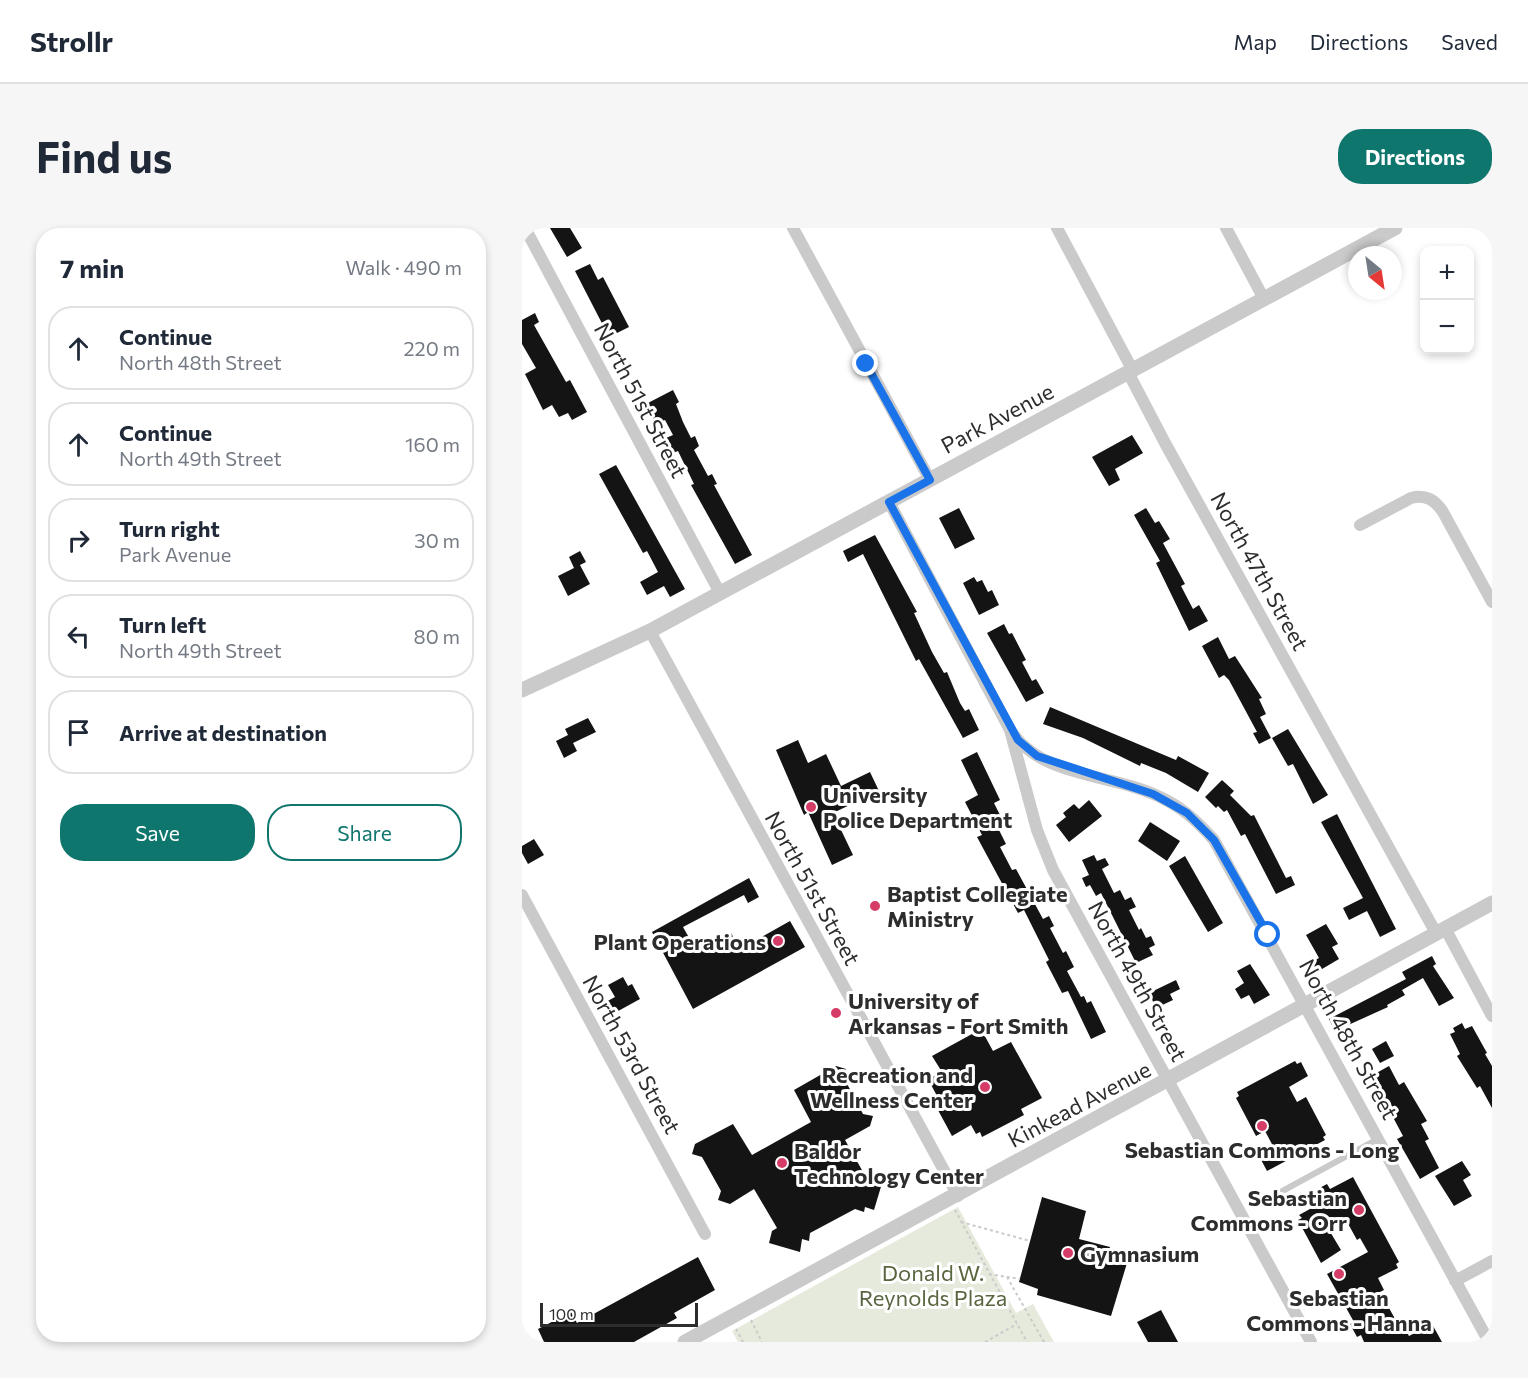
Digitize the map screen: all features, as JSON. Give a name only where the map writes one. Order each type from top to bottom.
[{"type":"street","name":"North 51st Street","points":[[525,228],[720,593]]},
{"type":"street","points":[[793,228],[930,480]]},
{"type":"street","name":"North 47th Street","points":[[1057,228],[1132,369],[1131,378],[1165,443],[1440,931],[1492,1016]]},
{"type":"street","points":[[1226,228],[1264,299]]},
{"type":"street","name":"Park Avenue","points":[[522,690],[650,631],[1395,228]]},
{"type":"street","points":[[1360,525],[1411,498],[1418,496],[1432,500],[1443,513],[1492,602]]},
{"type":"street","name":"North 49th Street","points":[[889,502],[965,641],[1010,730],[1041,840],[1053,870],[1311,1342]]},
{"type":"street","name":"North 51st Street","points":[[650,631],[955,1202]]},
{"type":"street","name":"North 48th Street","points":[[1010,730],[1037,756],[1153,794],[1173,804],[1201,825],[1225,858],[1489,1342]]},
{"type":"street","name":"North 53rd Street","points":[[522,895],[705,1234]]},
{"type":"street","name":"Kinkead Avenue","points":[[685,1342],[955,1202],[1306,1004],[1492,903]]},
{"type":"street","points":[[1455,1281],[1492,1261]]},
{"type":"lane","points":[[1264,1201],[1379,1138]]},
{"type":"path","points":[[955,1202],[961,1222],[1026,1341],[1020,1342]]},
{"type":"path","points":[[961,1222],[1030,1241]]},
{"type":"path","points":[[989,1274],[1020,1279]]},
{"type":"path","points":[[1007,1277],[1044,1342]]},
{"type":"path","points":[[745,1309],[762,1342]]},
{"type":"path","points":[[985,1342],[1017,1324]]},
{"type":"path","points":[[735,1327],[743,1342]]},
{"type":"green space","name":"Donald W. Reynolds Plaza","points":[[958,1207],[1016,1313],[1033,1304],[1054,1342],[738,1342],[732,1331]]},
{"type":"building","points":[[550,228],[570,228],[582,248],[567,257]]},
{"type":"building","points":[[590,264],[598,280],[603,277],[629,327],[609,337],[575,271]]},
{"type":"building","points":[[535,313],[539,322],[534,325],[566,382],[570,380],[587,412],[572,420],[568,413],[559,417],[552,405],[543,410],[525,374],[536,368],[522,344],[522,320]]},
{"type":"building","points":[[673,390],[679,402],[676,404],[683,422],[691,438],[695,436],[699,446],[694,450],[708,476],[712,474],[717,484],[714,485],[752,555],[735,564],[691,485],[694,484],[678,451],[673,453],[666,438],[673,435],[665,420],[656,424],[646,404]]},
{"type":"building","points":[[1132,435],[1143,453],[1115,469],[1120,480],[1109,486],[1092,457]]},
{"type":"building","points":[[616,465],[685,589],[670,597],[664,586],[647,595],[640,582],[658,572],[647,551],[643,553],[599,474]]},
{"type":"building","points":[[959,508],[975,539],[955,549],[939,518]]},
{"type":"building","points":[[1146,508],[1155,523],[1159,521],[1170,539],[1163,543],[1185,584],[1181,586],[1193,609],[1199,605],[1208,621],[1189,631],[1156,563],[1160,561],[1134,515]]},
{"type":"building","points":[[875,535],[917,612],[914,613],[932,652],[944,673],[947,672],[960,703],[965,711],[969,709],[979,730],[963,738],[919,659],[916,661],[863,554],[848,562],[843,551]]},
{"type":"building","points":[[580,551],[586,562],[580,565],[590,584],[568,596],[558,576],[574,568],[569,557]]},
{"type":"building","points":[[974,577],[977,582],[982,580],[988,592],[992,590],[999,605],[979,615],[963,583]]},
{"type":"building","points":[[1004,624],[1009,634],[1012,633],[1026,660],[1022,662],[1032,681],[1036,679],[1044,693],[1026,702],[987,633]]},
{"type":"building","points":[[1218,637],[1229,659],[1235,656],[1262,698],[1259,699],[1266,714],[1260,717],[1271,738],[1259,744],[1253,733],[1257,732],[1229,680],[1224,675],[1219,678],[1202,646]]},
{"type":"building","points":[[1050,707],[1176,760],[1178,756],[1209,773],[1198,792],[1166,773],[1141,763],[1140,766],[1083,738],[1043,724]]},
{"type":"building","points":[[588,718],[596,732],[573,743],[577,751],[564,758],[556,741],[568,735],[565,729]]},
{"type":"building","points":[[1288,729],[1328,795],[1313,804],[1293,764],[1288,766],[1272,738]]},
{"type":"building","points":[[798,740],[808,763],[826,754],[841,786],[870,772],[879,791],[833,813],[853,855],[832,865],[808,812],[804,815],[776,750]]},
{"type":"building","points":[[977,752],[1000,800],[994,803],[1001,817],[994,820],[1006,844],[1000,847],[1012,870],[1016,869],[1043,919],[1049,916],[1054,926],[1050,928],[1063,953],[1066,951],[1074,967],[1067,971],[1081,997],[1084,996],[1087,1003],[1091,1001],[1106,1032],[1091,1039],[1068,991],[1062,993],[1046,962],[1049,960],[1024,910],[1018,913],[977,837],[982,835],[965,802],[978,795],[961,760]]},
{"type":"building","points":[[1222,780],[1234,791],[1230,795],[1251,816],[1254,815],[1286,878],[1291,876],[1295,885],[1276,894],[1245,834],[1241,836],[1227,810],[1224,812],[1218,806],[1216,808],[1205,797]]},
{"type":"building","points":[[1089,800],[1102,816],[1069,842],[1056,825],[1066,817],[1063,813],[1074,804],[1079,809]]},
{"type":"building","points":[[1337,814],[1396,929],[1380,937],[1367,911],[1349,920],[1343,908],[1363,898],[1321,822]]},
{"type":"building","points":[[1150,822],[1180,841],[1167,861],[1138,841]]},
{"type":"building","points":[[534,839],[544,855],[528,864],[522,853],[522,846]]},
{"type":"building","points":[[1094,855],[1097,861],[1105,858],[1109,865],[1102,869],[1114,893],[1120,890],[1125,900],[1131,897],[1136,907],[1129,910],[1139,930],[1141,928],[1146,938],[1151,936],[1155,945],[1149,948],[1153,955],[1136,963],[1101,893],[1096,896],[1090,885],[1086,887],[1082,878],[1089,875],[1082,860]]},
{"type":"building","points":[[1185,856],[1223,923],[1208,932],[1169,866]]},
{"type":"building","name":"Plant Operations","points":[[749,878],[759,897],[748,903],[744,895],[683,927],[697,952],[731,933],[740,949],[790,921],[805,947],[693,1009],[652,932]]},
{"type":"building","points":[[1326,924],[1338,944],[1332,947],[1339,959],[1317,972],[1311,962],[1319,958],[1306,935]]},
{"type":"building","points":[[1432,956],[1436,964],[1433,966],[1454,998],[1439,1006],[1423,978],[1402,990],[1405,995],[1387,1005],[1388,1007],[1335,1031],[1329,1019],[1406,979],[1402,972]]},
{"type":"building","points":[[1250,964],[1270,995],[1254,1004],[1249,995],[1241,999],[1235,989],[1244,983],[1237,971]]},
{"type":"building","points":[[623,977],[628,986],[632,984],[640,999],[611,1015],[604,1003],[615,997],[608,985]]},
{"type":"building","points":[[1176,980],[1180,989],[1170,994],[1173,1000],[1156,1008],[1149,993]]},
{"type":"building","points":[[1462,1023],[1465,1029],[1472,1026],[1492,1066],[1492,1108],[1480,1086],[1477,1088],[1457,1056],[1460,1054],[1450,1034],[1455,1032],[1453,1028]]},
{"type":"building","name":"Recreation and Wellness Center","points":[[981,1029],[993,1051],[1011,1042],[1042,1098],[1021,1109],[1024,1115],[982,1137],[980,1132],[976,1134],[971,1125],[952,1136],[932,1099],[937,1096],[928,1079],[942,1072],[932,1056]]},
{"type":"building","points":[[1386,1041],[1394,1056],[1380,1063],[1372,1049]]},
{"type":"building","points":[[1295,1061],[1297,1064],[1301,1062],[1308,1076],[1289,1087],[1297,1102],[1306,1097],[1326,1135],[1323,1137],[1325,1140],[1267,1171],[1258,1154],[1273,1146],[1265,1131],[1256,1136],[1236,1098],[1239,1096],[1237,1092]]},
{"type":"building","name":"Baldor Technology Center","points":[[836,1066],[846,1069],[844,1078],[863,1114],[873,1116],[870,1126],[845,1140],[867,1179],[872,1176],[883,1180],[874,1210],[865,1207],[864,1212],[855,1209],[810,1233],[809,1241],[802,1239],[800,1252],[769,1243],[772,1231],[777,1228],[754,1189],[730,1204],[718,1200],[721,1191],[702,1157],[692,1154],[695,1144],[733,1124],[752,1155],[811,1122],[794,1090]]},
{"type":"building","points":[[1389,1066],[1399,1085],[1404,1082],[1427,1121],[1421,1124],[1429,1139],[1425,1141],[1439,1168],[1420,1179],[1397,1139],[1403,1136],[1371,1076]]},
{"type":"building","points":[[1462,1161],[1471,1175],[1463,1180],[1472,1196],[1454,1206],[1435,1176]]},
{"type":"building","points":[[1353,1177],[1399,1262],[1396,1264],[1398,1268],[1378,1278],[1384,1290],[1380,1292],[1403,1333],[1406,1331],[1409,1336],[1432,1324],[1442,1342],[1364,1342],[1361,1335],[1357,1337],[1350,1324],[1354,1322],[1327,1274],[1368,1252],[1360,1238],[1357,1240],[1346,1220],[1329,1230],[1341,1250],[1321,1263],[1298,1220],[1302,1218],[1299,1215],[1319,1204],[1312,1192],[1327,1184],[1330,1189]]},
{"type":"building","name":"Gymnasium","points":[[1042,1197],[1086,1211],[1079,1239],[1110,1247],[1107,1258],[1127,1263],[1111,1316],[1037,1295],[1038,1289],[1019,1282]]},
{"type":"building","points":[[698,1257],[715,1290],[674,1313],[677,1318],[634,1342],[544,1342],[538,1329],[571,1312],[577,1323]]},
{"type":"building","points":[[1161,1310],[1178,1342],[1148,1342],[1137,1322]]},
{"type":"place","name":"University Police Department","points":[[811,807]]},
{"type":"place","name":"Baptist Collegiate Ministry","points":[[875,906]]},
{"type":"place","name":"Plant Operations","points":[[778,941]]},
{"type":"place","name":"University of Arkansas - Fort Smith","points":[[836,1013]]},
{"type":"place","name":"Recreation and Wellness Center","points":[[985,1087]]},
{"type":"place","name":"Sebastian Commons - Long","points":[[1262,1126]]},
{"type":"place","name":"Baldor Technology Center","points":[[782,1163]]},
{"type":"place","name":"Sebastian Commons - Orr","points":[[1359,1210]]},
{"type":"place","name":"Gymnasium","points":[[1068,1253]]},
{"type":"place","name":"Sebastian Commons - Hanna","points":[[1339,1274]]},
{"type":"route","points":[[866,364],[930,480],[889,502],[997,701],[1010,730],[1030,752],[1037,756],[1161,797],[1187,813],[1214,840],[1268,935]]}]
